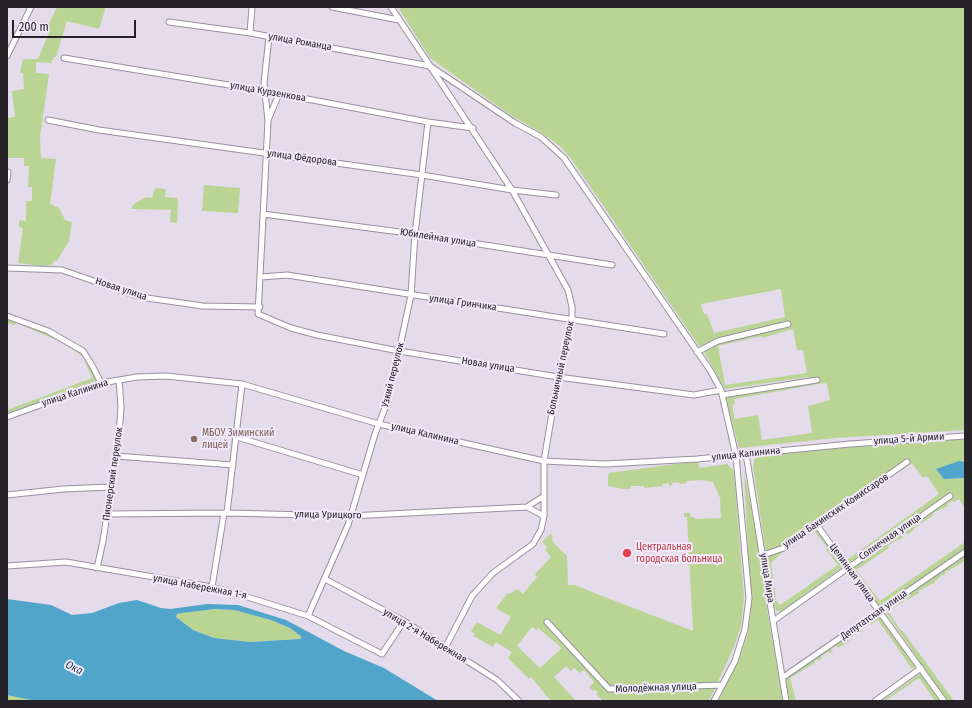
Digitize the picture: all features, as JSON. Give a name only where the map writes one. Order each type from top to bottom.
[{"type":"street","points":[[7,56],[31,7]]},
{"type":"street","points":[[250,33],[252,7]]},
{"type":"street","points":[[332,7],[399,20]]},
{"type":"street","name":"Больничный переулок","points":[[391,7],[473,128],[512,190],[570,294],[572,306],[572,319],[558,376],[544,462],[544,516],[541,530],[533,544],[493,573],[472,596],[445,648]]},
{"type":"street","name":"улица Романца","points":[[169,22],[250,33],[430,66]]},
{"type":"street","points":[[260,307],[265,153],[268,121],[264,83],[269,37]]},
{"type":"street","name":"улица Курзенкова","points":[[64,58],[265,91],[428,122],[473,128]]},
{"type":"street","points":[[430,66],[515,123],[541,137],[564,158],[697,352],[722,393],[736,456],[748,598],[745,629],[735,661],[714,701]]},
{"type":"street","points":[[268,121],[278,94]]},
{"type":"street","name":"улица Фёдорова","points":[[48,120],[99,130],[422,175],[512,190],[556,195]]},
{"type":"street","name":"Узкий переулок","points":[[308,616],[348,525],[385,408],[399,351],[411,295],[415,234],[428,122]]},
{"type":"street","points":[[7,180],[8,172]]},
{"type":"street","name":"Юбилейная улица","points":[[263,214],[415,234],[612,265]]},
{"type":"street","name":"Новая улица","points":[[7,268],[62,270],[140,297],[204,306],[260,307],[258,314],[291,328],[317,335],[399,351],[558,376],[694,395],[722,393],[817,380]]},
{"type":"street","name":"улица Гринчика","points":[[261,277],[287,276],[664,334]]},
{"type":"street","points":[[7,316],[48,331],[83,351],[101,383]]},
{"type":"street","points":[[697,352],[718,341],[788,324]]},
{"type":"street","name":"улица Калинина","points":[[7,417],[101,383],[137,377],[166,376],[242,384],[379,424],[544,462],[605,464],[736,456],[854,443]]},
{"type":"street","name":"Пионерский переулок","points":[[97,568],[108,514],[119,436],[121,406],[118,380]]},
{"type":"street","points":[[212,587],[237,437],[242,384]]},
{"type":"street","name":"улица 5-й Армии","points":[[854,443],[965,436]]},
{"type":"street","points":[[237,437],[363,475]]},
{"type":"street","name":"улица Мира","points":[[746,454],[786,701]]},
{"type":"street","points":[[116,456],[232,465]]},
{"type":"street","name":"улица Бакинских Комиссаров","points":[[763,555],[784,548],[816,524],[907,462]]},
{"type":"street","points":[[7,495],[63,489],[111,487]]},
{"type":"street","name":"улица Урицкого","points":[[108,514],[225,513],[350,516],[527,507],[544,496]]},
{"type":"street","name":"Солнечная улица","points":[[773,620],[950,496]]},
{"type":"street","points":[[527,507],[544,516]]},
{"type":"street","name":"Целинная улица","points":[[816,524],[944,701]]},
{"type":"street","name":"Депутатская улица","points":[[782,678],[880,612],[965,552]]},
{"type":"street","name":"улица Набережная 1-я","points":[[7,566],[66,562],[212,587],[241,594],[308,616],[382,654],[404,621]]},
{"type":"street","name":"улица 2-я Набережная","points":[[325,580],[404,621],[497,680],[519,701]]},
{"type":"street","name":"Молодёжная улица","points":[[547,622],[609,689],[722,685]]},
{"type":"street","points":[[875,701],[921,668]]},
{"type":"green space","points":[[57,7],[106,7],[99,29],[67,21],[56,57],[54,57],[51,63],[36,62],[36,73],[49,74],[40,137],[41,158],[56,159],[50,204],[59,208],[65,220],[72,222],[69,241],[57,261],[55,260],[52,265],[40,266],[18,263],[23,228],[19,227],[19,220],[26,221],[26,201],[32,201],[32,187],[28,187],[29,166],[24,166],[24,158],[8,158],[7,118],[15,117],[12,91],[24,89],[23,73],[20,73],[23,59],[38,59],[50,30],[47,28]]},
{"type":"green space","points":[[398,7],[965,7],[965,430],[836,438],[739,448],[726,398],[728,396],[809,381],[808,377],[725,389],[704,352],[720,342],[790,325],[789,322],[739,333],[704,346],[699,346],[572,160],[561,147],[545,135],[509,114],[430,58]],"holes":[[[781,289],[785,317],[714,333],[707,314],[704,314],[701,304]],[[793,329],[797,350],[803,350],[807,373],[725,385],[718,346],[761,336],[762,338]],[[824,383],[827,384],[830,400],[808,406],[812,433],[762,440],[758,415],[735,419],[732,405],[735,404],[734,399]]]},
{"type":"green space","points":[[204,185],[240,188],[238,213],[202,211]]},
{"type":"green space","points":[[155,188],[166,189],[165,197],[178,198],[177,223],[170,222],[171,210],[131,209],[134,204],[146,197],[152,198]]},
{"type":"green space","points":[[7,318],[51,334],[78,350],[87,360],[97,380],[7,414],[7,410],[92,378],[83,357],[64,343],[16,323],[15,325],[7,323]]},
{"type":"green space","points":[[965,439],[965,462],[959,461],[945,479],[965,478],[965,508],[959,499],[954,502],[952,501],[947,504],[948,506],[933,513],[934,515],[914,528],[914,530],[908,534],[907,533],[899,540],[898,539],[888,546],[889,548],[856,570],[880,601],[965,542],[965,550],[883,606],[879,605],[853,569],[854,565],[954,497],[951,492],[849,563],[847,560],[939,494],[927,476],[923,478],[912,463],[822,525],[820,528],[844,566],[782,611],[777,611],[774,607],[753,467],[755,457],[786,452]],"holes":[[[814,531],[828,548],[826,550],[838,565],[780,605],[776,600],[771,563],[783,552]]]},
{"type":"green space","points":[[698,461],[699,468],[727,464],[734,471],[744,598],[741,626],[734,647],[709,701],[607,701],[606,699],[603,701],[596,694],[598,692],[595,690],[593,691],[589,687],[594,682],[584,670],[580,673],[574,668],[571,671],[566,666],[554,677],[576,701],[551,701],[531,677],[529,679],[508,658],[512,652],[496,642],[493,647],[473,636],[475,634],[471,631],[477,622],[500,635],[511,617],[496,608],[508,593],[509,594],[517,589],[523,594],[537,577],[535,574],[551,557],[545,550],[547,547],[542,542],[551,533],[553,542],[567,556],[568,585],[574,585],[693,631],[687,517],[684,517],[684,513],[690,513],[690,516],[697,519],[721,518],[720,498],[713,482],[701,480],[686,481],[686,483],[680,484],[679,482],[672,483],[672,485],[669,486],[669,483],[663,484],[663,486],[644,488],[644,486],[631,486],[631,489],[623,489],[608,486],[609,473]],"holes":[[[532,627],[537,630],[538,628],[562,648],[540,668],[517,646]]]},
{"type":"green space","points":[[744,471],[760,555],[768,615],[783,701],[718,701],[740,657],[748,633],[751,611]]},
{"type":"green space","points":[[965,554],[965,560],[957,566],[946,572],[943,576],[942,574],[934,583],[918,591],[919,593],[888,611],[901,631],[902,630],[954,701],[947,701],[885,611]]},
{"type":"green space","points":[[215,609],[234,610],[271,620],[290,628],[302,636],[300,639],[250,642],[214,638],[193,630],[176,617],[177,614]]},
{"type":"green space","points":[[879,614],[917,665],[912,669],[878,620],[862,629],[863,631],[851,637],[852,639],[838,648],[836,646],[831,649],[833,652],[828,652],[821,656],[822,659],[814,661],[815,663],[790,678],[796,701],[790,701],[785,677]]},
{"type":"green space","points":[[921,673],[940,701],[935,701],[919,678],[885,701],[882,701]]},
{"type":"green space","points":[[7,695],[19,697],[36,701],[7,701]]},
{"type":"water","points":[[959,461],[965,462],[965,478],[944,479],[936,469]]},
{"type":"water","name":"Ока","points":[[7,599],[51,605],[72,615],[92,613],[119,603],[137,600],[161,608],[170,609],[207,604],[238,605],[286,620],[344,651],[384,668],[438,701],[36,701],[7,695]],"holes":[[[215,609],[234,610],[271,620],[290,628],[302,637],[300,639],[250,642],[214,638],[193,630],[176,617],[177,614]]]},
{"type":"place","name":"МБОУ Зиминский лицей","points":[[194,439]]},
{"type":"place","name":"Центральная городская больница","points":[[627,553]]}]
